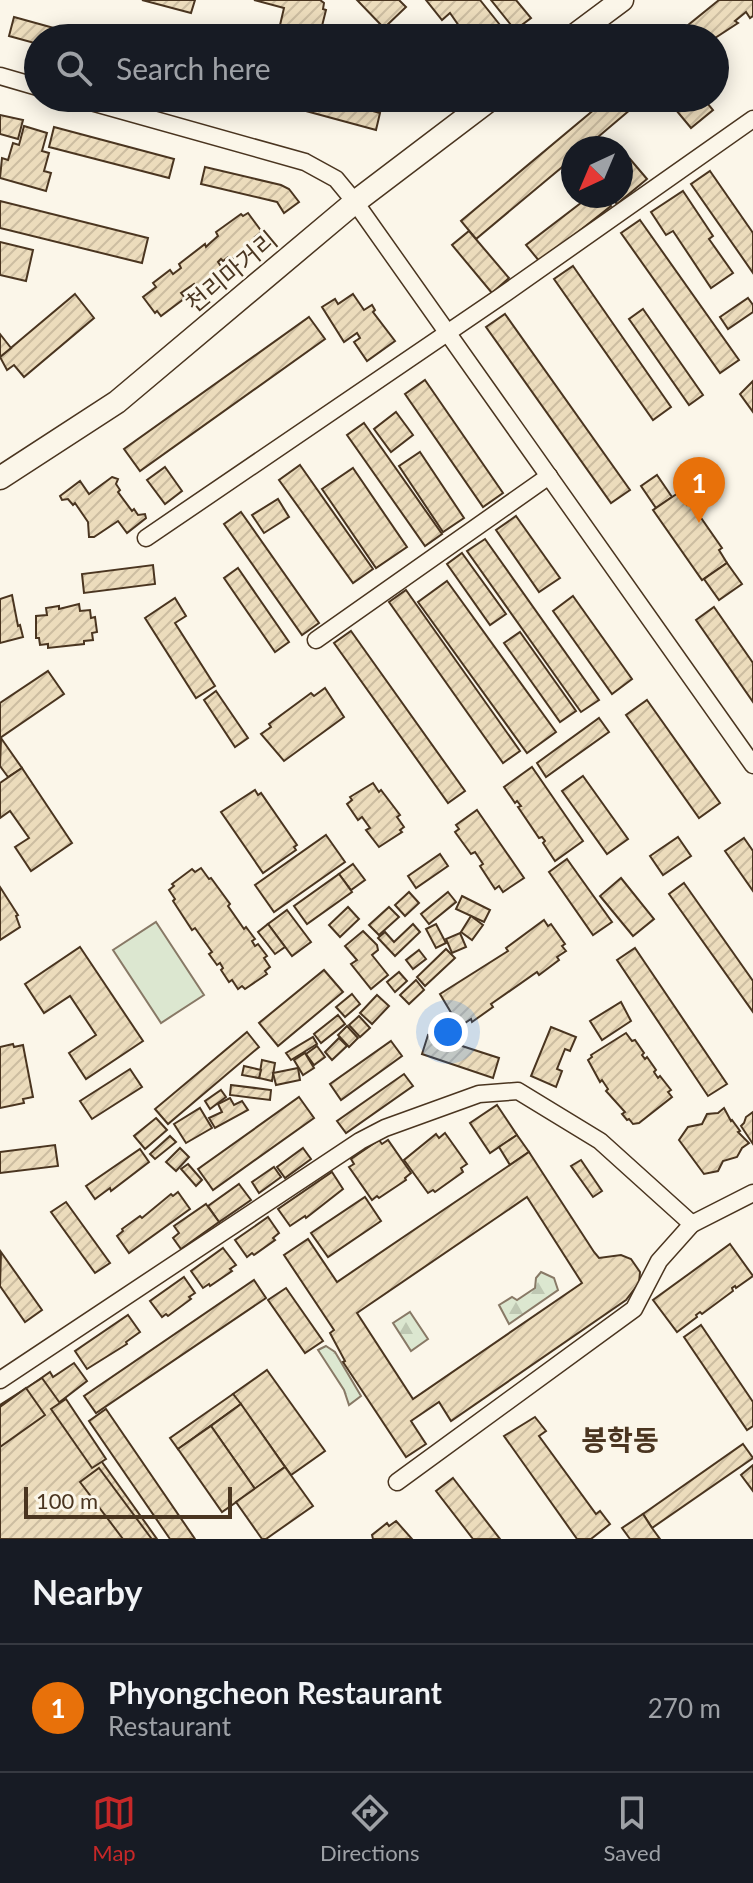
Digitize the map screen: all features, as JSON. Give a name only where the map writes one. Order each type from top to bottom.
[{"type":"highway","points":[[590,24],[622,0]]},
{"type":"highway","name":"천리마거리","points":[[0,478],[117,402],[355,202],[474,112]]},
{"type":"street","points":[[0,76],[24,83]]},
{"type":"street","points":[[127,112],[305,162],[336,179],[753,765]]},
{"type":"street","points":[[146,538],[500,297],[753,119]]},
{"type":"street","points":[[316,640],[549,476]]},
{"type":"street","points":[[0,1380],[360,1141],[385,1128],[479,1094],[518,1091],[541,1103],[600,1141],[692,1224]]},
{"type":"street","points":[[397,1482],[634,1309],[659,1261],[692,1224],[753,1193]]},
{"type":"green space","points":[[156,922],[204,995],[161,1023],[113,950]]},
{"type":"green space","points":[[541,1272],[554,1278],[558,1290],[509,1324],[499,1305],[512,1297],[517,1300],[535,1288],[536,1278]]},
{"type":"green space","points":[[410,1312],[428,1339],[411,1351],[393,1323]]},
{"type":"green space","points":[[326,1346],[335,1352],[361,1396],[349,1405],[344,1390],[318,1350]]},
{"type":"building","points":[[142,0],[195,0],[191,13]]},
{"type":"building","points":[[254,0],[320,0],[326,10],[322,24],[280,24],[284,8]]},
{"type":"building","points":[[357,0],[399,0],[406,7],[388,24],[380,24]]},
{"type":"building","points":[[426,0],[480,0],[499,24],[458,24],[450,13],[442,20]]},
{"type":"building","points":[[491,0],[516,0],[531,18],[523,24],[510,24]]},
{"type":"building","points":[[719,0],[753,0],[753,16],[750,18],[746,12],[729,29],[729,24],[689,24]]},
{"type":"building","points":[[14,17],[39,24],[24,24],[24,40],[9,36]]},
{"type":"building","points":[[310,112],[376,112],[380,113],[376,130]]},
{"type":"building","points":[[591,112],[627,112],[599,136],[563,136]]},
{"type":"building","points":[[678,112],[711,112],[691,128]]},
{"type":"building","points":[[0,115],[23,120],[18,139],[0,134]]},
{"type":"building","points":[[24,126],[47,133],[42,151],[49,153],[44,171],[51,173],[46,191],[0,178],[2,158],[8,160],[13,143],[19,145]]},
{"type":"building","points":[[54,127],[174,159],[169,178],[49,147]]},
{"type":"building","points":[[561,137],[561,168],[476,239],[461,221]]},
{"type":"building","points":[[633,163],[647,179],[633,191]]},
{"type":"building","points":[[205,167],[281,185],[289,189],[299,202],[284,213],[277,202],[201,184]]},
{"type":"building","points":[[710,171],[753,233],[753,273],[691,184]]},
{"type":"building","points":[[683,191],[713,236],[709,239],[733,273],[711,288],[673,231],[666,235],[651,212]]},
{"type":"building","points":[[0,201],[148,238],[142,263],[0,228]]},
{"type":"building","points":[[574,208],[608,208],[540,262],[526,245]]},
{"type":"building","points":[[248,213],[262,232],[255,237],[257,240],[231,260],[228,257],[223,261],[221,259],[218,262],[222,268],[196,288],[194,284],[181,293],[185,298],[161,316],[157,311],[155,313],[143,297],[156,287],[153,283],[170,270],[173,274],[181,268],[179,264],[218,236],[216,232],[241,214]]},
{"type":"building","points":[[640,220],[739,360],[720,373],[621,233]]},
{"type":"building","points":[[469,231],[509,278],[492,293],[452,245]]},
{"type":"building","points":[[0,242],[33,250],[26,281],[0,275]]},
{"type":"building","points":[[573,266],[671,407],[653,420],[554,279]]},
{"type":"building","points":[[75,294],[94,318],[24,377],[14,365],[7,370],[0,357]]},
{"type":"building","points":[[353,294],[364,310],[372,305],[373,312],[395,341],[367,361],[354,342],[360,338],[357,333],[344,342],[322,307],[335,299],[338,304]]},
{"type":"building","points":[[748,298],[753,312],[728,329],[720,317]]},
{"type":"building","points":[[643,309],[703,395],[689,405],[629,319]]},
{"type":"building","points":[[505,314],[630,490],[611,503],[486,327]]},
{"type":"building","points":[[309,317],[325,339],[140,471],[124,449]]},
{"type":"building","points":[[0,334],[11,348],[0,357]]},
{"type":"building","points":[[425,380],[503,493],[483,507],[405,394]]},
{"type":"building","points":[[753,381],[753,412],[740,394]]},
{"type":"building","points":[[396,412],[413,435],[391,452],[374,429]]},
{"type":"building","points":[[364,423],[442,534],[425,546],[347,435]]},
{"type":"building","points":[[420,452],[464,518],[443,532],[399,466]]},
{"type":"building","points":[[300,465],[373,569],[353,583],[279,480]]},
{"type":"building","points":[[165,467],[182,491],[165,504],[147,480]]},
{"type":"building","points":[[353,468],[407,547],[376,568],[322,489]]},
{"type":"building","points":[[657,475],[672,497],[656,508],[641,486]]},
{"type":"building","points":[[112,477],[118,479],[118,492],[132,511],[134,509],[138,515],[145,514],[146,518],[127,533],[118,521],[94,537],[89,537],[88,522],[75,503],[62,500],[60,496],[80,481],[89,494]]},
{"type":"building","points":[[678,493],[687,505],[690,502],[722,548],[719,550],[727,563],[702,580],[653,510]]},
{"type":"building","points":[[278,499],[289,517],[264,533],[252,515]]},
{"type":"building","points":[[241,512],[319,623],[302,635],[224,524]]},
{"type":"building","points":[[516,516],[560,578],[539,592],[496,530]]},
{"type":"building","points":[[485,539],[599,700],[581,712],[467,551]]},
{"type":"building","points":[[462,553],[506,614],[490,625],[447,564]]},
{"type":"building","points":[[727,563],[742,584],[719,600],[704,579]]},
{"type":"building","points":[[153,565],[155,584],[84,593],[82,574]]},
{"type":"building","points":[[238,568],[289,642],[275,652],[224,578]]},
{"type":"building","points":[[447,581],[556,732],[527,753],[418,602]]},
{"type":"building","points":[[406,590],[520,751],[503,763],[389,602]]},
{"type":"building","points":[[12,595],[23,637],[0,643],[0,599]]},
{"type":"building","points":[[573,596],[632,679],[612,694],[553,611]]},
{"type":"building","points":[[175,598],[186,616],[175,623],[215,686],[196,698],[145,618]]},
{"type":"building","points":[[79,604],[80,611],[90,610],[91,618],[95,617],[97,632],[92,633],[93,640],[48,648],[48,644],[40,645],[39,638],[36,638],[36,616],[47,615],[46,608],[59,606],[59,609]]},
{"type":"building","points":[[714,607],[753,663],[753,702],[696,620]]},
{"type":"building","points":[[351,631],[465,791],[448,803],[334,643]]},
{"type":"building","points":[[520,632],[576,711],[560,722],[504,643]]},
{"type":"building","points":[[48,671],[64,694],[0,738],[0,703]]},
{"type":"building","points":[[325,688],[344,717],[284,761],[261,734],[271,727],[269,724],[311,693],[314,696]]},
{"type":"building","points":[[216,691],[248,738],[235,747],[204,700]]},
{"type":"building","points":[[647,700],[720,803],[699,818],[626,715]]},
{"type":"building","points":[[599,718],[609,732],[546,777],[537,763]]},
{"type":"building","points":[[1,738],[22,768],[8,777],[0,766]]},
{"type":"building","points":[[532,767],[583,841],[555,861],[543,843],[545,841],[539,838],[518,807],[521,806],[517,801],[515,803],[504,787]]},
{"type":"building","points":[[22,768],[72,843],[31,871],[15,847],[29,838],[10,811],[0,818],[0,783]]},
{"type":"building","points":[[583,776],[628,839],[607,854],[562,791]]},
{"type":"building","points":[[373,783],[400,815],[397,817],[404,827],[400,830],[402,832],[379,847],[366,830],[370,828],[362,817],[358,820],[347,804],[352,800],[350,797]]},
{"type":"building","points":[[255,790],[258,795],[261,793],[297,845],[294,847],[296,850],[263,873],[221,812]]},
{"type":"building","points":[[477,810],[524,878],[503,892],[499,886],[495,889],[475,852],[471,854],[455,832],[459,829],[456,825]]},
{"type":"building","points":[[326,835],[345,862],[274,912],[255,885]]},
{"type":"building","points":[[678,837],[691,856],[663,875],[650,856]]},
{"type":"building","points":[[744,838],[753,851],[753,891],[725,851]]},
{"type":"building","points":[[440,854],[448,866],[416,888],[408,876]]},
{"type":"building","points":[[567,859],[612,922],[593,935],[549,872]]},
{"type":"building","points":[[353,864],[365,880],[351,890],[339,874]]},
{"type":"building","points":[[201,868],[230,904],[228,906],[244,929],[246,927],[255,939],[252,941],[255,946],[258,944],[267,956],[264,958],[270,967],[265,971],[267,974],[245,989],[242,986],[238,989],[232,980],[229,982],[220,963],[217,965],[209,954],[212,952],[195,928],[192,930],[169,890],[174,886],[172,884],[192,869],[195,872]]},
{"type":"building","points":[[339,874],[352,892],[307,924],[294,906]]},
{"type":"building","points":[[621,878],[654,919],[633,936],[600,896]]},
{"type":"building","points":[[684,883],[753,981],[753,1012],[669,894]]},
{"type":"building","points":[[0,887],[18,915],[20,927],[0,940]]},
{"type":"building","points":[[409,892],[419,903],[405,916],[395,905]]},
{"type":"building","points":[[448,892],[456,902],[429,924],[421,914]]},
{"type":"building","points":[[462,896],[490,910],[484,922],[456,909]]},
{"type":"building","points":[[348,907],[359,919],[340,937],[329,925]]},
{"type":"building","points":[[389,907],[399,917],[379,935],[369,925]]},
{"type":"building","points":[[287,910],[311,942],[292,956],[268,924]]},
{"type":"building","points":[[471,916],[483,925],[472,940],[461,932]]},
{"type":"building","points":[[544,920],[548,926],[551,924],[565,944],[562,946],[566,951],[557,957],[559,960],[491,1004],[493,1007],[472,1022],[471,1019],[462,1025],[458,1019],[456,1021],[440,994],[508,951],[506,948]]},
{"type":"building","points":[[268,924],[285,947],[275,954],[258,932]]},
{"type":"building","points":[[413,924],[420,932],[395,956],[378,938],[385,932],[394,942]]},
{"type":"building","points":[[436,924],[446,943],[436,948],[426,929]]},
{"type":"building","points":[[363,931],[377,945],[378,950],[372,955],[388,975],[371,989],[351,964],[357,960],[345,946]]},
{"type":"building","points":[[460,933],[466,947],[452,953],[446,939]]},
{"type":"building","points":[[80,947],[143,1041],[86,1079],[69,1053],[96,1035],[70,996],[44,1013],[25,984]]},
{"type":"building","points":[[635,948],[727,1084],[708,1096],[617,960]]},
{"type":"building","points":[[446,949],[455,958],[425,986],[417,977]]},
{"type":"building","points":[[419,950],[426,959],[413,969],[406,960]]},
{"type":"building","points":[[324,970],[343,992],[278,1046],[259,1023]]},
{"type":"building","points":[[399,972],[407,981],[395,992],[387,982]]},
{"type":"building","points":[[416,980],[424,990],[409,1004],[400,995]]},
{"type":"building","points":[[352,994],[360,1004],[345,1017],[336,1007]]},
{"type":"building","points":[[377,995],[389,1006],[372,1024],[360,1013]]},
{"type":"building","points":[[621,1002],[631,1021],[602,1040],[590,1021]]},
{"type":"building","points":[[338,1015],[345,1024],[321,1043],[314,1034]]},
{"type":"building","points":[[359,1016],[370,1028],[360,1037],[349,1025]]},
{"type":"building","points":[[347,1026],[358,1038],[349,1047],[338,1035]]},
{"type":"building","points":[[551,1027],[576,1037],[570,1051],[565,1049],[557,1069],[562,1071],[556,1087],[531,1076]]},
{"type":"building","points":[[247,1032],[259,1047],[168,1124],[155,1109]]},
{"type":"building","points":[[626,1033],[632,1041],[635,1040],[644,1053],[642,1055],[656,1070],[654,1072],[658,1078],[660,1076],[671,1090],[668,1092],[672,1097],[639,1123],[633,1124],[622,1114],[625,1112],[606,1091],[608,1089],[602,1080],[600,1082],[588,1060]]},
{"type":"building","points":[[428,1035],[499,1058],[493,1078],[422,1054]]},
{"type":"building","points":[[313,1037],[317,1044],[291,1060],[286,1053]]},
{"type":"building","points":[[339,1038],[347,1046],[332,1060],[325,1052]]},
{"type":"building","points":[[391,1041],[402,1056],[341,1100],[330,1084]]},
{"type":"building","points":[[13,1044],[14,1047],[23,1045],[33,1097],[23,1099],[24,1103],[0,1108],[0,1047]]},
{"type":"building","points":[[317,1046],[325,1057],[314,1065],[306,1054]]},
{"type":"building","points":[[305,1053],[314,1068],[303,1075],[294,1060]]},
{"type":"building","points":[[262,1060],[275,1063],[272,1081],[259,1078]]},
{"type":"building","points":[[244,1066],[261,1070],[259,1078],[242,1075]]},
{"type":"building","points":[[298,1068],[300,1080],[276,1085],[273,1073]]},
{"type":"building","points":[[130,1069],[142,1087],[92,1119],[80,1101]]},
{"type":"building","points":[[404,1074],[413,1086],[346,1133],[337,1121]]},
{"type":"building","points":[[231,1085],[271,1090],[270,1100],[230,1095]]},
{"type":"building","points":[[221,1090],[226,1097],[210,1109],[205,1101]]},
{"type":"building","points":[[299,1097],[314,1118],[213,1190],[198,1169]]},
{"type":"building","points":[[230,1098],[234,1105],[242,1101],[248,1110],[215,1128],[209,1118],[222,1112],[218,1104]]},
{"type":"building","points":[[497,1105],[517,1135],[490,1153],[470,1123]]},
{"type":"building","points":[[200,1108],[212,1128],[186,1143],[174,1124]]},
{"type":"building","points":[[724,1108],[738,1132],[749,1143],[737,1157],[723,1161],[718,1171],[704,1174],[679,1140],[688,1127],[702,1124],[707,1114],[718,1113]]},
{"type":"building","points":[[753,1112],[753,1144],[741,1126]]},
{"type":"building","points":[[156,1118],[167,1130],[145,1149],[134,1136]]},
{"type":"building","points":[[445,1133],[467,1164],[461,1168],[463,1172],[435,1192],[428,1193],[404,1160],[436,1134],[439,1138]]},
{"type":"building","points":[[517,1135],[529,1152],[510,1165],[499,1147]]},
{"type":"building","points":[[170,1136],[176,1142],[155,1159],[150,1154]]},
{"type":"building","points":[[379,1140],[382,1144],[388,1140],[411,1173],[406,1180],[372,1200],[349,1167],[354,1164],[351,1159]]},
{"type":"building","points":[[55,1145],[58,1166],[0,1173],[0,1152]]},
{"type":"building","points":[[180,1148],[189,1157],[176,1171],[166,1162]]},
{"type":"building","points":[[303,1148],[311,1159],[285,1178],[277,1167]]},
{"type":"building","points":[[140,1149],[149,1162],[111,1191],[110,1188],[95,1199],[86,1186]]},
{"type":"building","points":[[529,1152],[599,1258],[621,1255],[631,1259],[640,1272],[639,1283],[626,1300],[451,1421],[439,1402],[411,1421],[426,1444],[406,1457],[343,1362],[330,1333],[334,1330],[284,1255],[308,1239],[337,1282]],"holes":[[[527,1197],[582,1283],[413,1399],[357,1313]]]},
{"type":"building","points":[[581,1160],[602,1191],[593,1197],[571,1166]]},
{"type":"building","points":[[188,1164],[202,1180],[196,1186],[181,1169]]},
{"type":"building","points":[[274,1167],[281,1177],[259,1193],[252,1182]]},
{"type":"building","points":[[332,1172],[343,1189],[306,1218],[290,1226],[278,1209]]},
{"type":"building","points":[[239,1184],[251,1200],[219,1222],[208,1206]]},
{"type":"building","points":[[178,1192],[190,1209],[129,1253],[117,1236],[122,1229]]},
{"type":"building","points":[[365,1197],[381,1221],[328,1257],[311,1233]]},
{"type":"building","points":[[66,1202],[110,1263],[95,1273],[51,1212]]},
{"type":"building","points":[[206,1204],[219,1222],[181,1249],[173,1238],[179,1233],[174,1226]]},
{"type":"building","points":[[268,1217],[279,1233],[273,1238],[275,1240],[247,1257],[235,1240]]},
{"type":"building","points":[[730,1244],[753,1276],[732,1288],[733,1291],[702,1314],[700,1312],[677,1332],[653,1300]]},
{"type":"building","points":[[223,1248],[236,1265],[230,1269],[232,1271],[203,1288],[191,1271]]},
{"type":"building","points":[[1,1252],[42,1310],[25,1322],[0,1286]]},
{"type":"building","points":[[184,1277],[195,1293],[168,1316],[162,1317],[150,1301]]},
{"type":"building","points":[[254,1280],[266,1298],[96,1413],[84,1396]]},
{"type":"building","points":[[286,1288],[323,1341],[305,1353],[268,1300]]},
{"type":"building","points":[[128,1315],[140,1332],[87,1369],[75,1351]]},
{"type":"building","points":[[701,1325],[753,1402],[753,1426],[747,1430],[684,1337]]},
{"type":"building","points":[[74,1363],[87,1381],[48,1411],[30,1386],[50,1372],[53,1377]]},
{"type":"building","points":[[267,1370],[325,1451],[291,1475],[233,1394]]},
{"type":"building","points":[[42,1378],[157,1539],[0,1539],[0,1405]]},
{"type":"building","points":[[26,1388],[45,1415],[0,1447],[0,1407]]},
{"type":"building","points":[[233,1394],[241,1404],[178,1449],[170,1438]]},
{"type":"building","points":[[66,1399],[106,1459],[92,1468],[51,1409]]},
{"type":"building","points":[[241,1404],[285,1467],[255,1489],[211,1426]]},
{"type":"building","points":[[106,1409],[195,1539],[170,1539],[89,1421]]},
{"type":"building","points":[[535,1417],[546,1431],[539,1436],[596,1514],[600,1511],[610,1524],[591,1539],[577,1539],[504,1436]]},
{"type":"building","points":[[211,1426],[255,1489],[222,1512],[178,1449]]},
{"type":"building","points":[[743,1444],[753,1458],[652,1528],[643,1514]]},
{"type":"building","points":[[753,1465],[753,1491],[741,1475]]},
{"type":"building","points":[[285,1467],[313,1506],[262,1539],[236,1502]]},
{"type":"building","points":[[99,1468],[151,1539],[123,1539],[80,1482]]},
{"type":"building","points":[[453,1478],[500,1539],[473,1539],[436,1491]]},
{"type":"building","points":[[643,1514],[660,1539],[630,1539],[622,1528]]},
{"type":"building","points":[[396,1521],[412,1539],[373,1539],[372,1535],[387,1523],[389,1526]]},
{"type":"place","name":"Phyongcheon Restaurant","points":[[699,523]]},
{"type":"district","name":"봉학동","points":[[620,1439]]}]
